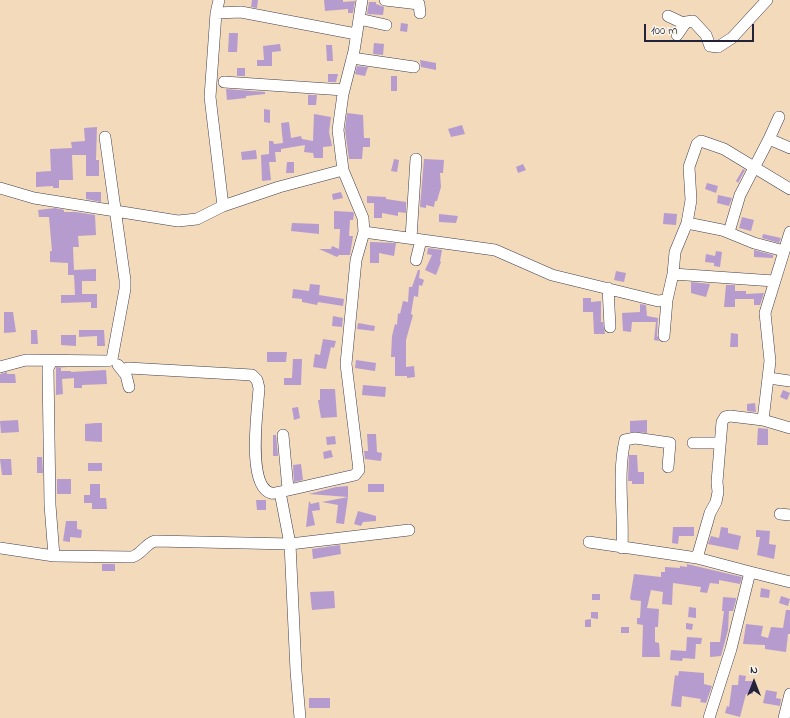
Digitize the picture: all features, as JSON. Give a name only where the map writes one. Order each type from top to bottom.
[{"type":"street","points":[[219,0],[216,13],[210,97],[223,206]]},
{"type":"street","points":[[122,370],[128,368],[252,375],[257,380],[259,388],[255,451],[258,472],[261,482],[266,490],[272,493],[355,474],[360,470],[346,364],[356,260],[364,232],[364,218],[343,170],[338,130],[344,90],[352,58],[362,0]]},
{"type":"street","points":[[385,0],[419,4],[420,13]]},
{"type":"street","points":[[677,35],[689,20],[693,21],[706,35],[710,46],[718,47],[732,38],[767,0]]},
{"type":"street","points":[[216,13],[240,12],[356,34]]},
{"type":"street","points":[[668,16],[685,24]]},
{"type":"street","points":[[359,19],[386,25]]},
{"type":"street","points":[[352,58],[414,67]]},
{"type":"street","points":[[224,82],[344,90]]},
{"type":"street","points":[[729,232],[740,195],[770,139],[779,117]]},
{"type":"street","points":[[105,137],[125,288],[112,359]]},
{"type":"street","points":[[770,139],[790,148]]},
{"type":"street","points":[[664,336],[667,300],[673,274],[675,252],[687,223],[690,200],[689,167],[697,144],[704,141],[717,146],[790,189]]},
{"type":"street","points":[[416,159],[416,260]]},
{"type":"street","points":[[0,188],[34,198],[178,221],[197,219],[223,206],[279,187],[343,170]]},
{"type":"street","points":[[687,223],[729,232],[754,243],[784,251]]},
{"type":"street","points":[[364,232],[495,250],[552,275],[658,301],[667,300]]},
{"type":"street","points":[[763,420],[770,361],[766,312],[774,281],[790,232]]},
{"type":"street","points":[[673,274],[774,281]]},
{"type":"street","points":[[608,288],[610,327]]},
{"type":"street","points":[[0,367],[26,360],[44,359],[52,361],[108,361],[112,359]]},
{"type":"street","points":[[112,359],[127,377],[129,387]]},
{"type":"street","points":[[52,361],[48,368],[48,383],[50,506],[54,556]]},
{"type":"street","points":[[769,378],[790,381]]},
{"type":"street","points":[[697,558],[702,538],[718,492],[717,482],[720,443],[722,422],[725,417],[730,416],[763,420],[790,428]]},
{"type":"street","points":[[283,435],[284,490],[290,544],[296,671],[300,718]]},
{"type":"street","points":[[622,548],[624,524],[621,485],[625,440],[635,438],[670,443],[668,467]]},
{"type":"street","points":[[693,443],[720,443]]},
{"type":"street","points":[[0,548],[54,556],[132,557],[139,555],[148,544],[155,541],[290,544],[409,530]]},
{"type":"street","points":[[589,542],[697,558],[790,582]]},
{"type":"street","points":[[708,718],[731,649],[750,572]]},
{"type":"street","points":[[784,718],[790,694]]},
{"type":"building","points":[[252,0],[258,0],[257,8],[251,7]]},
{"type":"building","points":[[324,0],[343,0],[343,2],[355,1],[353,13],[348,13],[348,9],[325,11]]},
{"type":"building","points":[[369,2],[376,2],[376,4],[384,7],[383,15],[367,14]]},
{"type":"building","points":[[401,23],[408,24],[407,32],[400,31]]},
{"type":"building","points":[[229,33],[238,33],[237,52],[228,52]]},
{"type":"building","points":[[374,43],[384,44],[383,55],[373,54]]},
{"type":"building","points":[[280,44],[281,51],[272,52],[272,66],[257,66],[257,60],[264,60],[263,46]]},
{"type":"building","points":[[326,45],[332,45],[333,61],[327,61]]},
{"type":"building","points":[[420,60],[436,63],[436,70],[421,67]]},
{"type":"building","points":[[357,66],[368,67],[365,76],[355,74]]},
{"type":"building","points":[[237,68],[245,68],[245,76],[237,76]]},
{"type":"building","points":[[328,74],[338,74],[336,82],[328,82]]},
{"type":"building","points":[[391,76],[397,76],[397,91],[391,91]]},
{"type":"building","points":[[226,89],[265,92],[265,94],[227,100]]},
{"type":"building","points":[[308,95],[317,95],[316,105],[308,105]]},
{"type":"building","points":[[264,109],[270,110],[270,123],[264,122]]},
{"type":"building","points":[[347,113],[363,115],[364,138],[370,138],[370,147],[363,147],[362,159],[349,159],[345,130]]},
{"type":"building","points":[[314,114],[331,117],[329,132],[332,146],[323,147],[323,158],[314,158],[313,153],[304,152],[305,145],[281,149],[281,152],[275,152],[276,162],[269,162],[271,180],[262,181],[261,155],[269,154],[269,141],[273,141],[274,144],[283,143],[281,123],[289,122],[291,138],[301,136],[302,139],[313,141]]},
{"type":"building","points":[[462,125],[465,134],[451,137],[448,129]]},
{"type":"building","points":[[97,127],[96,160],[99,160],[99,176],[86,176],[86,155],[72,155],[73,180],[59,180],[59,188],[53,188],[53,186],[36,187],[36,172],[51,171],[50,149],[72,148],[71,142],[85,141],[84,128]]},
{"type":"building","points":[[256,150],[257,159],[242,160],[241,152]]},
{"type":"building","points":[[394,159],[399,160],[397,172],[391,171]]},
{"type":"building","points":[[424,159],[444,160],[443,173],[440,173],[441,187],[437,201],[435,201],[434,207],[426,205],[426,208],[420,207]]},
{"type":"building","points":[[287,162],[294,162],[294,173],[286,173]]},
{"type":"building","points":[[523,164],[526,170],[518,173],[516,167]]},
{"type":"building","points":[[743,169],[745,170],[738,183],[736,181]]},
{"type":"building","points":[[707,183],[718,186],[716,193],[705,189]]},
{"type":"building","points":[[86,192],[101,192],[101,202],[86,199]]},
{"type":"building","points":[[341,192],[343,198],[333,200],[332,194]]},
{"type":"building","points":[[718,195],[732,198],[729,206],[717,203]]},
{"type":"building","points":[[367,196],[386,197],[386,199],[406,202],[406,213],[398,212],[398,216],[382,213],[382,218],[374,218],[374,203],[367,203]]},
{"type":"building","points":[[55,208],[64,210],[64,212],[95,215],[96,235],[78,236],[79,247],[73,247],[74,270],[96,269],[96,281],[82,281],[82,294],[97,294],[97,308],[91,308],[91,302],[61,303],[61,295],[75,295],[74,275],[68,275],[68,263],[50,262],[50,251],[52,251],[49,217],[39,217],[38,210]]},
{"type":"building","points":[[334,211],[353,212],[354,214],[353,220],[350,220],[349,236],[353,236],[350,255],[339,255],[337,257],[319,249],[331,249],[332,246],[339,249],[340,229],[334,229]]},
{"type":"building","points":[[664,213],[677,214],[676,225],[663,224]]},
{"type":"building","points":[[439,214],[458,216],[456,223],[439,222]]},
{"type":"building","points":[[742,217],[754,220],[751,231],[739,228]]},
{"type":"building","points":[[292,223],[319,224],[319,234],[291,231]]},
{"type":"building","points":[[763,234],[781,238],[779,243],[762,238]]},
{"type":"building","points":[[370,242],[396,243],[394,256],[379,253],[379,263],[370,263]]},
{"type":"building","points":[[428,248],[442,250],[441,262],[436,275],[425,270],[432,255],[427,254]]},
{"type":"building","points":[[754,250],[773,255],[773,258],[754,257]]},
{"type":"building","points":[[716,251],[722,252],[720,267],[714,266],[714,263],[705,262],[706,254],[715,256]]},
{"type":"building","points":[[418,270],[420,270],[419,278],[424,280],[422,286],[419,285],[418,297],[414,296],[411,314],[413,315],[406,340],[406,367],[414,366],[415,377],[407,378],[407,376],[395,376],[395,357],[391,357],[392,336],[395,324],[397,325],[398,313],[400,314],[403,301],[408,302],[409,287],[412,287]]},
{"type":"building","points":[[616,271],[626,273],[624,282],[614,280]]},
{"type":"building","points":[[691,282],[710,284],[706,297],[691,293]]},
{"type":"building","points":[[310,284],[320,285],[319,295],[344,299],[343,306],[318,302],[317,305],[302,302],[302,299],[292,298],[293,289],[309,291]]},
{"type":"building","points":[[726,285],[735,285],[735,291],[746,291],[746,294],[764,293],[760,305],[754,305],[754,299],[735,299],[735,307],[724,307]]},
{"type":"building","points":[[583,298],[591,298],[591,302],[601,301],[601,322],[603,322],[605,334],[594,334],[593,312],[583,312]]},
{"type":"building","points":[[640,304],[646,305],[647,316],[658,318],[657,335],[659,341],[654,340],[656,322],[632,322],[631,332],[623,331],[622,313],[640,312]]},
{"type":"building","points":[[4,312],[13,312],[16,332],[4,333]]},
{"type":"building","points":[[333,316],[343,318],[342,327],[332,326]]},
{"type":"building","points":[[358,323],[375,326],[374,331],[357,329]]},
{"type":"building","points":[[31,330],[37,330],[38,344],[31,344]]},
{"type":"building","points":[[79,330],[104,330],[105,346],[97,346],[97,336],[79,337]]},
{"type":"building","points":[[731,333],[738,334],[738,347],[730,347]]},
{"type":"building","points":[[61,335],[76,335],[76,346],[61,345]]},
{"type":"building","points":[[323,339],[336,341],[334,348],[331,347],[326,369],[313,367],[315,354],[320,355]]},
{"type":"building","points":[[267,352],[287,352],[286,362],[267,362]]},
{"type":"building","points":[[293,359],[302,359],[301,385],[284,385],[284,378],[292,378]]},
{"type":"building","points":[[356,360],[376,363],[375,371],[355,368]]},
{"type":"building","points":[[56,367],[67,368],[61,368],[61,371],[71,372],[106,370],[107,384],[82,385],[82,388],[74,388],[74,378],[62,379],[63,394],[56,395]]},
{"type":"building","points":[[7,372],[7,374],[15,374],[16,383],[0,383],[0,374]]},
{"type":"building","points":[[363,385],[386,387],[385,397],[362,395]]},
{"type":"building","points":[[320,389],[335,389],[337,417],[321,418],[318,400],[320,400]]},
{"type":"building","points":[[783,390],[790,393],[787,400],[780,397]]},
{"type":"building","points":[[755,403],[756,412],[747,411],[747,404]]},
{"type":"building","points":[[298,407],[300,418],[294,420],[292,408]]},
{"type":"building","points":[[18,420],[19,432],[1,433],[0,421]]},
{"type":"building","points":[[647,420],[647,433],[630,432],[630,421]]},
{"type":"building","points":[[102,423],[102,442],[85,441],[85,424]]},
{"type":"building","points":[[758,428],[768,429],[768,445],[757,445]]},
{"type":"building","points":[[367,434],[376,434],[377,452],[382,453],[381,461],[365,459],[364,451],[368,451]]},
{"type":"building","points":[[273,435],[276,435],[278,456],[273,456]]},
{"type":"building","points":[[335,436],[336,444],[327,445],[326,437]]},
{"type":"building","points":[[331,450],[333,457],[324,459],[323,452]]},
{"type":"building","points":[[629,455],[637,455],[638,472],[644,472],[644,484],[632,484],[632,481],[628,481]]},
{"type":"building","points":[[37,457],[42,457],[43,473],[37,473]]},
{"type":"building","points":[[0,459],[11,459],[12,475],[2,475]]},
{"type":"building","points":[[88,463],[102,463],[102,471],[88,471]]},
{"type":"building","points":[[301,464],[303,480],[294,482],[293,465]]},
{"type":"building","points":[[57,479],[71,479],[71,494],[57,494]]},
{"type":"building","points":[[90,484],[100,484],[100,498],[106,498],[107,509],[92,509],[92,503],[84,503],[84,495],[90,495]]},
{"type":"building","points":[[368,484],[384,484],[384,492],[368,492]]},
{"type":"building","points":[[348,486],[348,497],[309,494],[336,487]]},
{"type":"building","points":[[348,497],[344,524],[336,523],[338,505],[322,502]]},
{"type":"building","points":[[256,500],[266,500],[266,510],[257,510]]},
{"type":"building","points":[[309,501],[311,504],[319,502],[320,510],[312,511],[315,525],[306,527]]},
{"type":"building","points":[[358,511],[376,516],[376,521],[363,522],[361,526],[354,524]]},
{"type":"building","points":[[66,521],[77,521],[77,529],[82,530],[81,538],[70,537],[70,542],[63,541]]},
{"type":"building","points":[[673,527],[694,527],[694,536],[679,536],[678,544],[672,543]]},
{"type":"building","points":[[721,527],[728,528],[728,533],[741,536],[738,550],[708,544],[711,536],[719,538]]},
{"type":"building","points":[[756,530],[770,531],[769,544],[776,545],[774,559],[757,555],[760,537],[756,537]]},
{"type":"building","points":[[340,545],[341,554],[313,559],[312,549]]},
{"type":"building","points":[[102,564],[115,564],[115,571],[102,571]]},
{"type":"building","points":[[687,564],[742,577],[740,584],[719,580],[719,584],[710,583],[707,593],[700,592],[701,587],[673,583],[672,605],[662,604],[663,592],[651,590],[647,608],[659,609],[658,627],[655,627],[655,642],[659,643],[660,657],[642,657],[643,625],[637,624],[637,618],[640,618],[641,601],[631,600],[630,598],[634,574],[661,577],[661,572],[665,572],[665,567],[680,568],[680,566],[687,567]]},
{"type":"building","points":[[761,588],[770,590],[769,598],[760,597]]},
{"type":"building","points":[[334,591],[335,608],[312,610],[310,592]]},
{"type":"building","points":[[592,594],[600,594],[600,600],[592,600]]},
{"type":"building","points":[[781,596],[790,599],[788,606],[779,603]]},
{"type":"building","points":[[723,597],[736,598],[736,600],[733,611],[729,611],[728,630],[721,656],[710,657],[710,642],[720,642],[724,611],[722,611]]},
{"type":"building","points":[[689,607],[696,608],[696,618],[688,617]]},
{"type":"building","points":[[786,610],[790,610],[790,634],[788,634],[786,652],[765,649],[765,645],[743,644],[746,624],[763,626],[761,636],[768,638],[771,627],[783,628]]},
{"type":"building","points":[[591,612],[598,612],[598,619],[591,618]]},
{"type":"building","points":[[591,619],[591,627],[585,627],[585,620]]},
{"type":"building","points":[[686,623],[693,624],[692,630],[686,629]]},
{"type":"building","points":[[621,627],[629,627],[629,633],[621,633]]},
{"type":"building","points":[[687,637],[702,638],[701,644],[696,644],[695,659],[683,658],[682,661],[670,660],[671,650],[686,651]]},
{"type":"building","points":[[679,671],[704,673],[704,684],[712,686],[706,703],[700,702],[701,699],[682,696],[681,707],[671,706],[675,675],[678,676]]},
{"type":"building","points":[[739,675],[746,676],[745,681],[753,681],[753,694],[746,694],[740,717],[725,713],[727,706],[729,707],[732,685],[738,685]]},
{"type":"building","points":[[766,690],[777,692],[776,698],[781,699],[780,706],[763,703]]},
{"type":"building","points":[[309,698],[330,698],[330,708],[309,708]]}]
